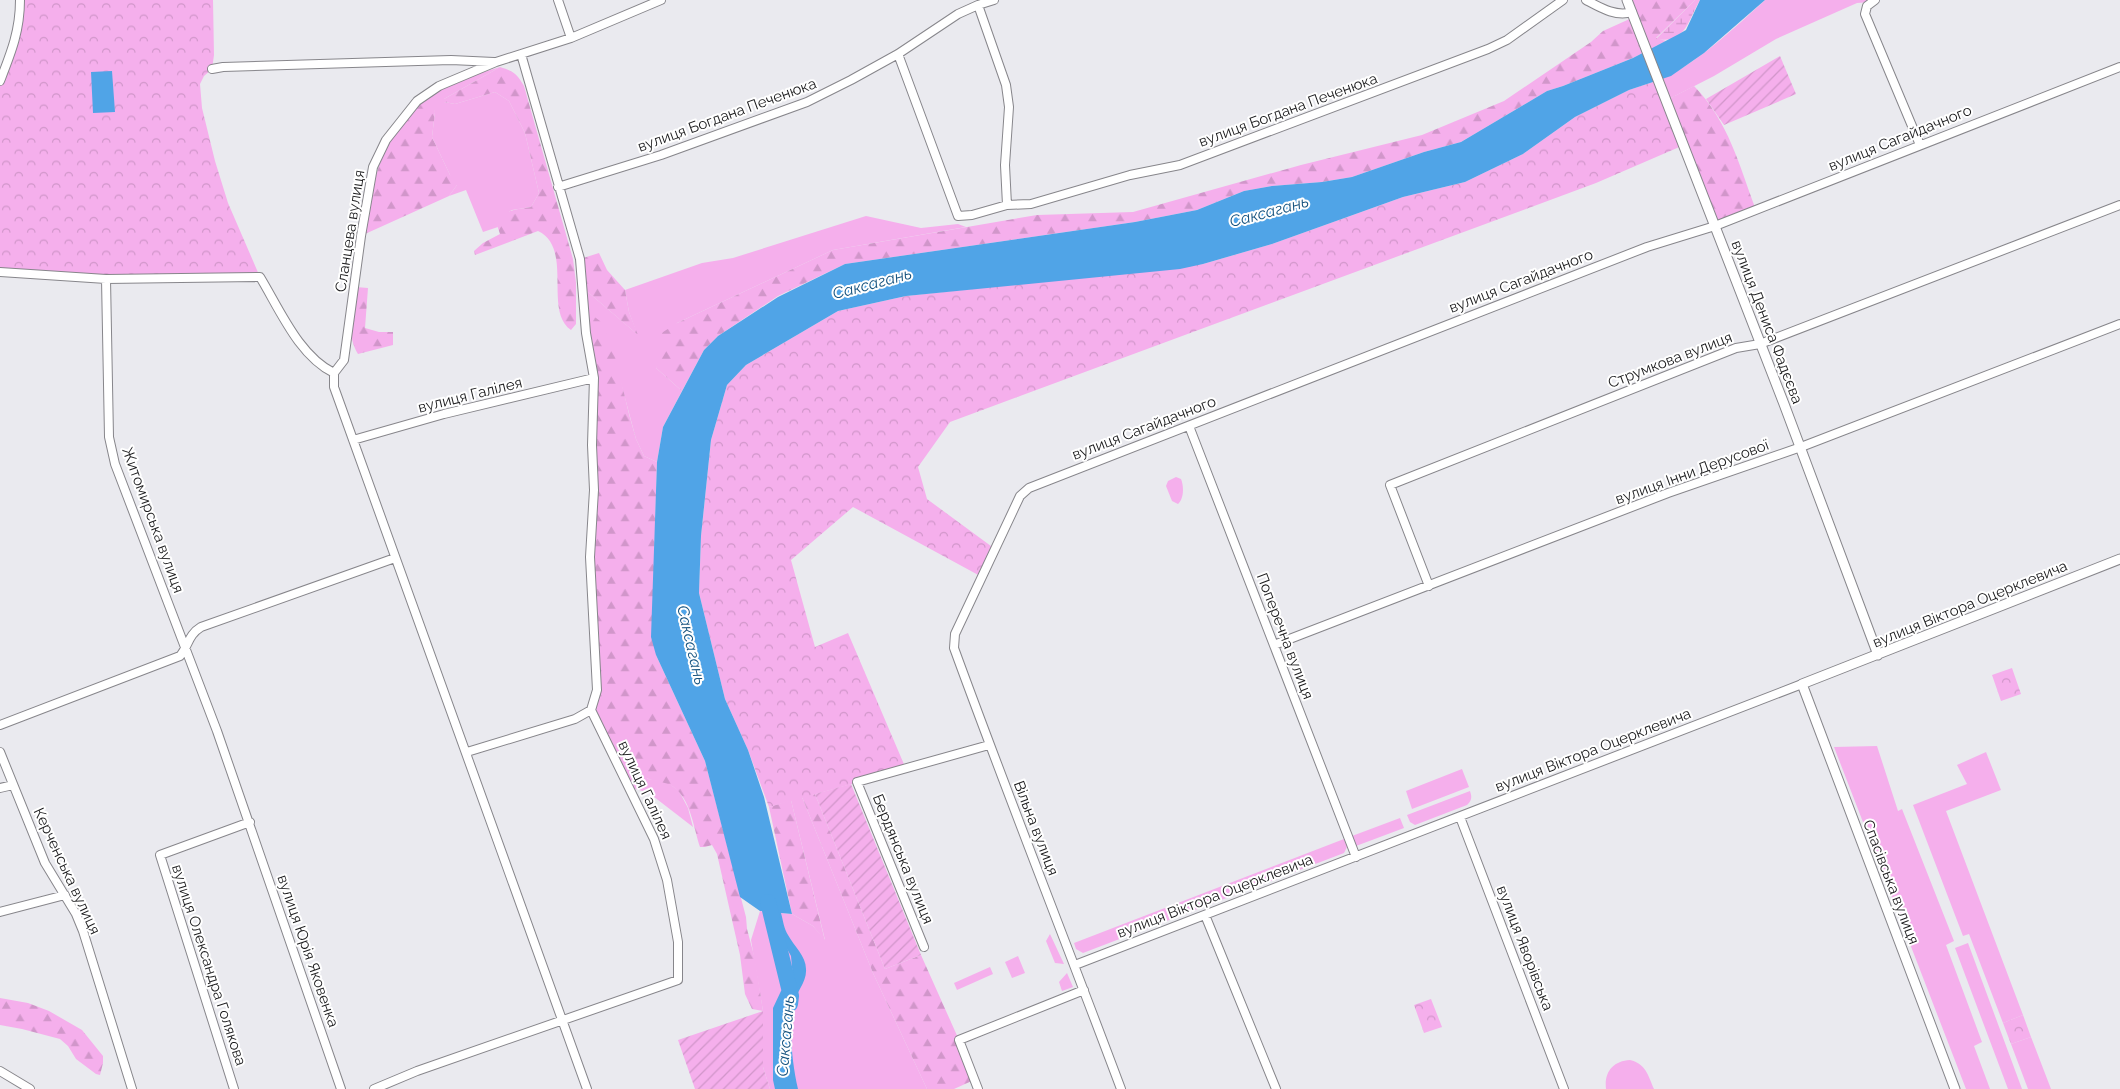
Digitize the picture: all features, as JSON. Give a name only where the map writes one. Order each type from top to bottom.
[{"type":"street","points":[[0,81],[14,45],[20,21],[20,0]]},
{"type":"street","points":[[558,0],[571,38]]},
{"type":"street","name":"Сланцева вулиця","points":[[334,373],[344,360],[361,236],[373,167],[386,140],[423,95],[496,62],[571,38],[661,0]]},
{"type":"street","name":"вулиця Богдана Печенюка","points":[[558,187],[660,155],[807,102],[898,54],[958,14],[994,0]]},
{"type":"street","name":"вулиця Богдана Печенюка","points":[[898,54],[958,216],[972,215],[1008,205],[1031,204],[1130,175],[1180,165],[1246,141],[1488,49],[1507,40],[1563,0]]},
{"type":"street","points":[[1586,0],[1615,13],[1633,14]]},
{"type":"street","name":"вулиця Дениса Фадєєва","points":[[1627,0],[1800,447],[1878,655]]},
{"type":"street","points":[[1875,0],[1866,6],[1865,14],[1868,24],[1920,145]]},
{"type":"street","points":[[978,5],[1006,84],[1010,107],[1005,165],[1008,205]]},
{"type":"street","points":[[467,752],[574,719],[591,710],[597,690],[590,557],[594,490],[592,445],[594,378],[586,333],[580,259],[521,54]]},
{"type":"street","name":"Сланцева вулиця","points":[[212,69],[223,67],[416,60],[496,62]]},
{"type":"street","name":"вулиця Сагайдачного","points":[[982,577],[1020,496],[1029,488],[1647,247],[1715,226],[2120,67]]},
{"type":"street","name":"Струмкова вулиця","points":[[1429,586],[1390,485],[1736,348],[1760,344],[2120,204]]},
{"type":"street","points":[[0,272],[106,279],[260,277],[303,348],[321,366],[334,373],[334,387],[587,1089]]},
{"type":"street","name":"Житомирська вулиця","points":[[106,279],[109,437],[116,464],[250,822]]},
{"type":"street","name":"вулиця Інни Дерусової","points":[[1274,645],[1668,493],[1800,447],[2120,324]]},
{"type":"street","name":"вулиця Галілея","points":[[353,440],[444,414],[594,378]]},
{"type":"street","name":"Поперечна вулиця","points":[[1189,426],[1356,856]]},
{"type":"street","points":[[0,725],[180,656],[186,648],[187,640],[193,632],[201,627],[395,558]]},
{"type":"street","name":"вулиця Віктора Оцерклевича","points":[[1075,965],[2120,560]]},
{"type":"street","name":"Вільна вулиця","points":[[982,577],[953,640],[954,648],[989,745],[1121,1089]]},
{"type":"street","name":"Спасівська вулиця","points":[[1802,684],[1955,1089]]},
{"type":"street","name":"вулиця Галілея","points":[[374,1089],[678,980],[678,942],[667,880],[654,839],[591,710]]},
{"type":"street","name":"Бердянська вулиця","points":[[924,947],[857,782],[989,745]]},
{"type":"street","name":"Керченська вулиця","points":[[0,752],[45,863],[65,895],[83,930],[132,1089]]},
{"type":"street","points":[[0,788],[13,785]]},
{"type":"street","name":"вулиця Яворівська","points":[[1460,816],[1564,1089]]},
{"type":"street","name":"вулиця Олександра Голякова","points":[[234,1089],[160,855],[250,822]]},
{"type":"street","name":"вулиця Юрія Яковенка","points":[[250,822],[341,1089]]},
{"type":"street","points":[[0,912],[65,895]]},
{"type":"street","points":[[1206,915],[1276,1089]]},
{"type":"street","points":[[978,1089],[959,1040],[1084,990]]},
{"type":"street","points":[[0,1071],[30,1089]]},
{"type":"green space","points":[[20,0],[213,0],[214,55],[212,69],[204,76],[200,84],[202,108],[228,203],[260,277],[106,279],[0,272],[0,81],[14,45]]},
{"type":"green space","points":[[1627,0],[1695,0],[1656,38],[1666,41],[1633,58],[1547,91],[1461,142],[1424,152],[1352,177],[1244,191],[1197,210],[1135,222],[845,264],[778,296],[718,336],[704,350],[682,391],[656,368],[660,334],[677,323],[833,250],[1037,215],[1133,212],[1301,165],[1422,135],[1504,101],[1591,42],[1603,31],[1634,17]]},
{"type":"green space","points":[[1695,0],[1700,0],[1685,29],[1680,34],[1666,40],[1656,39]]},
{"type":"green space","points":[[1765,0],[1875,0],[1857,3],[1776,39],[1714,76],[1667,100],[1659,80],[1686,66],[1700,56],[1729,33]]},
{"type":"green space","points":[[1780,56],[1796,94],[1724,125],[1706,99]]},
{"type":"green space","points":[[500,67],[444,99],[444,102],[455,104],[495,92],[509,101],[525,133],[539,193],[531,207],[512,210],[496,219],[498,227],[483,232],[466,190],[449,196],[457,185],[450,175],[432,137],[435,112],[427,96],[471,76]]},
{"type":"green space","points":[[500,67],[514,74],[524,86],[573,259],[576,283],[576,324],[571,330],[563,321],[559,309],[557,265],[549,239],[538,231],[475,255],[474,251],[483,243],[500,234],[495,219],[517,209],[531,207],[539,193],[525,133],[509,101],[495,92],[455,104],[444,102],[444,99]]},
{"type":"green space","points":[[1659,80],[1684,145],[1596,183],[950,422],[918,467],[927,499],[995,549],[982,577],[853,507],[791,560],[815,647],[848,633],[906,769],[769,807],[748,750],[725,699],[699,593],[701,536],[711,440],[727,385],[746,365],[838,311],[906,296],[1203,264],[1272,244],[1403,197],[1465,182],[1523,154],[1575,117],[1629,90]]},
{"type":"green space","points":[[1694,86],[1706,100],[1725,129],[1756,210],[1715,226],[1667,100]]},
{"type":"green space","points":[[427,96],[432,99],[435,112],[432,137],[450,175],[458,177],[457,185],[449,196],[365,234],[374,185],[382,159],[404,120]]},
{"type":"green space","points":[[866,216],[921,228],[958,224],[966,227],[833,250],[677,323],[656,368],[682,391],[663,427],[657,462],[644,456],[636,439],[621,383],[584,309],[582,287],[637,334],[629,312],[625,290],[702,263],[733,258]]},
{"type":"green space","points":[[599,253],[607,270],[625,290],[629,312],[638,335],[582,287],[580,259]]},
{"type":"green space","points":[[356,287],[368,288],[365,328],[379,332],[393,332],[393,345],[358,354],[354,346],[351,330]]},
{"type":"green space","points":[[584,309],[600,321],[612,343],[636,439],[644,456],[657,462],[654,565],[656,655],[705,761],[746,917],[763,1011],[752,1009],[745,994],[740,955],[717,854],[712,845],[700,847],[692,817],[682,795],[666,783],[650,780],[629,766],[614,748],[591,710],[595,700],[591,590],[594,411]]},
{"type":"green space","points":[[1176,477],[1181,479],[1183,485],[1182,496],[1178,504],[1172,501],[1166,486],[1168,481]]},
{"type":"green space","points":[[2012,668],[2021,694],[2001,701],[1992,675]]},
{"type":"green space","points":[[608,742],[648,779],[667,782],[679,791],[688,808],[693,827],[649,793],[629,787]]},
{"type":"green space","points":[[1877,746],[1898,811],[1902,809],[1954,941],[1946,945],[1982,1042],[1974,1046],[1990,1089],[1966,1089],[1834,747]]},
{"type":"green space","points":[[1986,752],[2001,790],[1946,811],[2023,1015],[2003,1023],[1969,934],[1963,936],[1913,805],[1967,784],[1957,765]]},
{"type":"green space","points":[[1462,769],[1469,787],[1412,809],[1406,791]]},
{"type":"green space","points":[[851,784],[921,955],[885,969],[815,794]]},
{"type":"green space","points":[[1470,791],[1471,798],[1467,805],[1415,825],[1410,822],[1407,815]]},
{"type":"green space","points":[[815,794],[885,969],[921,955],[959,1040],[974,1080],[954,1089],[927,1089],[873,973],[802,797]]},
{"type":"green space","points":[[802,797],[873,973],[927,1089],[770,1089],[763,1067],[763,1011],[751,940],[760,911],[792,914],[813,926],[825,940],[791,800]]},
{"type":"green space","points":[[791,800],[825,941],[813,926],[792,914],[769,807]]},
{"type":"green space","points":[[1400,818],[1404,828],[1356,846],[1352,836]]},
{"type":"green space","points":[[1344,839],[1347,847],[1344,853],[1083,953],[1076,949],[1074,943]]},
{"type":"green space","points":[[1050,934],[1064,964],[1055,963],[1046,941]]},
{"type":"green space","points":[[1968,943],[2022,1089],[2008,1089],[1955,948]]},
{"type":"green space","points":[[1018,956],[1025,973],[1012,978],[1005,962]]},
{"type":"green space","points":[[990,967],[993,974],[957,990],[954,983]]},
{"type":"green space","points":[[1067,973],[1073,987],[1062,991],[1059,982]]},
{"type":"green space","points":[[0,998],[28,1003],[49,1011],[82,1030],[103,1056],[100,1075],[76,1059],[68,1046],[60,1039],[0,1025]]},
{"type":"green space","points":[[1431,999],[1442,1027],[1424,1033],[1414,1005]]},
{"type":"green space","points":[[763,1011],[763,1067],[770,1089],[695,1089],[678,1040]]},
{"type":"green space","points":[[2023,1015],[2031,1037],[2011,1044],[2003,1023]]},
{"type":"green space","points":[[2031,1037],[2051,1089],[2028,1089],[2011,1044]]},
{"type":"green space","points":[[1630,1060],[1643,1067],[1654,1089],[1606,1089],[1607,1077],[1611,1068],[1614,1065]]},
{"type":"water","points":[[1700,0],[1765,0],[1704,53],[1671,76],[1629,90],[1575,117],[1523,154],[1465,182],[1403,197],[1272,244],[1180,269],[906,296],[838,311],[746,365],[727,385],[711,440],[701,536],[699,593],[725,699],[748,750],[764,797],[792,914],[781,913],[785,927],[790,939],[802,955],[805,964],[806,974],[794,1000],[791,1026],[794,1069],[798,1089],[775,1089],[773,1080],[773,1008],[781,991],[793,978],[791,956],[766,911],[760,911],[740,897],[705,761],[656,655],[651,637],[657,462],[663,427],[704,350],[718,336],[778,297],[845,264],[1135,222],[1197,210],[1244,191],[1352,177],[1424,152],[1461,142],[1547,91],[1633,58],[1686,30]]},
{"type":"water","points":[[112,71],[115,112],[93,113],[91,72]]},
{"type":"waterway","name":"Саксагань","points":[[768,902],[791,996],[790,1004]]}]
